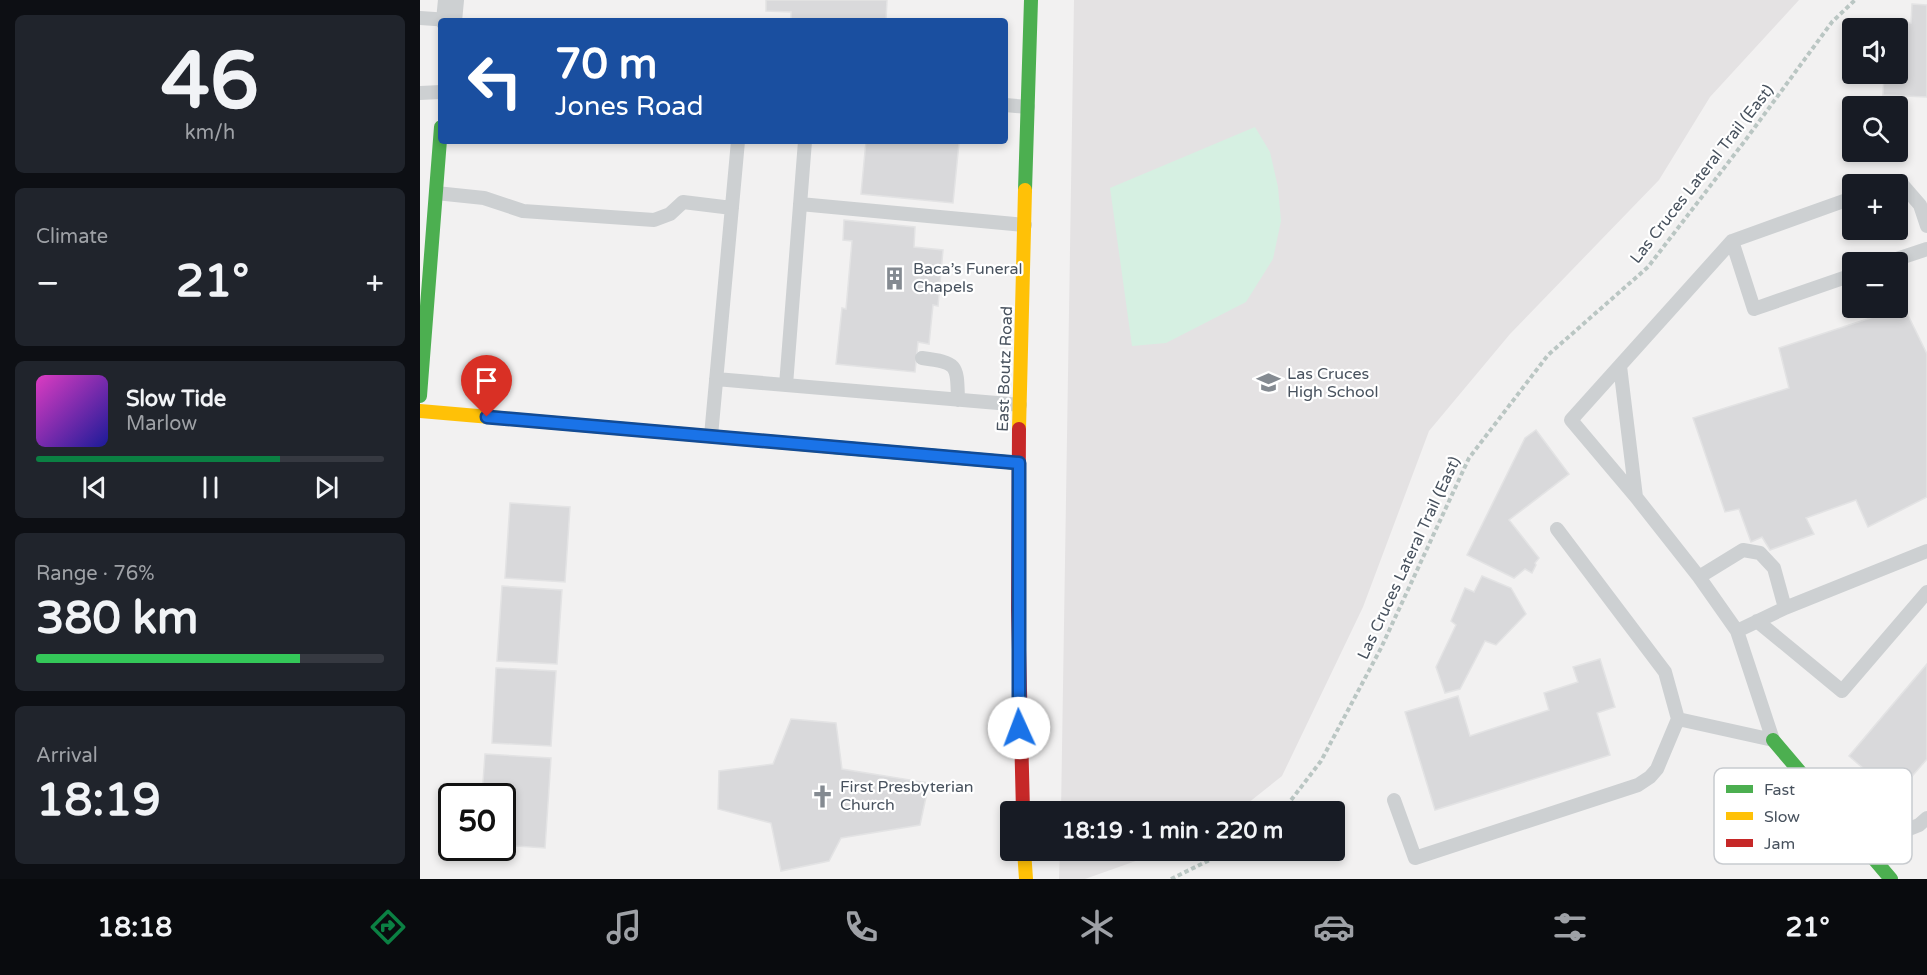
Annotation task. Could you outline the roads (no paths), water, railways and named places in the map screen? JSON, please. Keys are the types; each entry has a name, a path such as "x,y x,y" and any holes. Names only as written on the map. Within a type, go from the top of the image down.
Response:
{"street":[{"path":"449,18 451,0"},
{"name":"East Boutz Road","path":"1022,801 1018,707 1019,463 1031,0"},
{"path":"420,396 426,251 436,194 440,144"},
{"path":"420,411 1019,463"},
{"path":"1773,740 1797,768"},
{"path":"1025,861 1026,879"},
{"path":"1878,864 1891,879"}],"lane":[{"path":"420,18 438,20"},
{"path":"420,93 438,92"},
{"path":"1008,105 1028,107"},
{"path":"711,436 738,144"},
{"path":"786,385 805,144"},
{"path":"1908,190 1923,204 1927,226"},
{"path":"436,194 484,198 523,211 654,220 670,214 683,202 732,208"},
{"path":"1773,740 1737,631 1699,577 1571,420 1732,241 1842,202"},
{"path":"800,204 1025,225"},
{"path":"1732,241 1754,309 1842,278"},
{"path":"1908,255 1927,249"},
{"path":"922,357 946,361 955,368 958,379 958,400"},
{"path":"1620,366 1636,497"},
{"path":"716,379 1020,405"},
{"path":"1395,800 1415,858 1638,785 1657,769 1678,719 1665,672 1557,529"},
{"path":"1699,577 1743,550 1760,553 1774,568 1785,608"},
{"path":"1737,631 1785,608 1925,555"},
{"path":"1757,621 1842,691 1927,592"},
{"path":"1678,719 1773,740"},
{"path":"1912,828 1927,818"}],"place":[{"name":"Baca’s Funeral Chapels","path":"895,278"},
{"name":"Las Cruces High School","path":"1269,383"},
{"name":"First Presbyterian Church","path":"822,796"}]}
